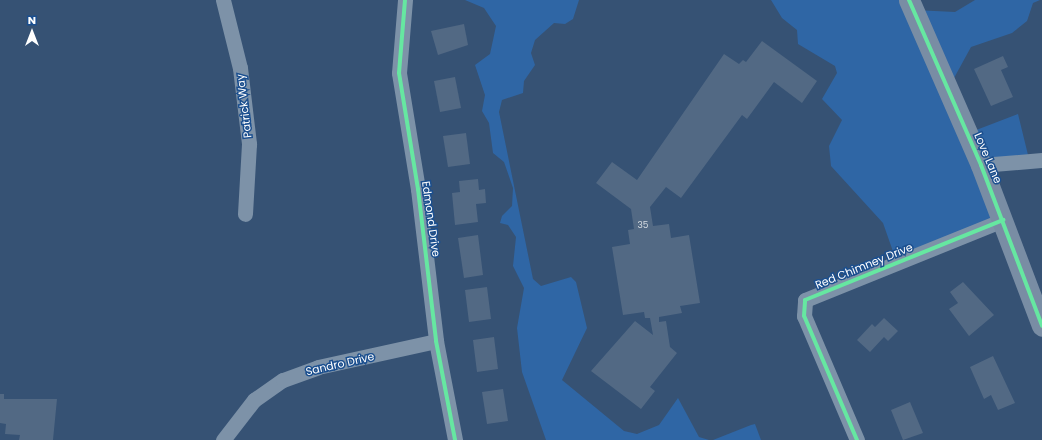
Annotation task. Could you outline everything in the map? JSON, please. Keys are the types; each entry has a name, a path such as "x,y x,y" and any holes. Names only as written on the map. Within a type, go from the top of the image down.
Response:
{"street":[{"name":"Patrick Way","path":"223,0 240,68 249,144 245,214"},
{"name":"Edmond Drive","path":"405,0 399,73 420,204 436,341 455,440"},
{"name":"Love Lane","path":"909,0 981,165 1042,326"},
{"path":"981,165 1042,160"},
{"name":"Red Chimney Drive","path":"857,440 804,316 805,300 1003,220"},
{"name":"Sandro Drive","path":"223,440 254,400 283,380 318,367 436,341"}],"shaded area":[{"path":"465,0 579,0 573,19 565,24 554,23 535,40 531,53 535,65 524,81 523,93 502,100 499,112 533,279 541,286 571,277 576,282 587,328 562,380 624,431 637,434 659,425 678,398 699,437 709,440 546,440 522,372 517,328 524,288 513,266 516,237 508,225 500,223 502,216 512,206 513,188 504,162 493,153 489,123 482,111 485,95 475,65 490,54 496,26 484,8"},
{"path":"771,0 909,0 914,10 955,12 975,0 1040,0 1033,3 1027,21 1012,33 971,47 948,89 971,132 1018,114 1029,159 984,162 1000,219 896,260 883,223 831,166 829,146 842,120 822,99 837,73 835,66 798,44 797,30 782,18"},
{"path":"755,424 761,440 713,440 751,425"}],"building":[{"path":"464,24 468,45 438,55 431,31"},
{"path":"762,41 817,81 802,103 774,82 747,119 742,115 681,198 666,187 650,207 653,226 669,224 671,238 689,235 700,303 680,306 682,313 659,317 659,322 666,321 670,347 677,353 650,387 655,391 641,409 591,371 635,321 653,335 650,318 645,318 644,312 623,315 612,247 630,244 628,230 634,229 631,209 596,183 612,162 637,180 724,54 739,64 743,60 746,62"},
{"path":"1003,56 1008,67 1001,70 1013,97 991,106 974,69"},
{"path":"455,77 461,108 440,112 434,81"},
{"path":"466,133 470,164 448,167 443,136"},
{"path":"478,179 479,190 485,189 486,203 476,204 478,222 455,225 452,193 460,192 459,181"},
{"path":"478,235 483,275 464,278 458,238"},
{"path":"963,282 994,315 969,336 949,309 958,303 950,292"},
{"path":"487,287 491,319 469,322 465,290"},
{"path":"884,318 898,331 888,341 884,337 870,352 857,340 872,324 875,327"},
{"path":"494,337 498,369 477,372 473,340"},
{"path":"993,356 1015,403 998,410 991,395 984,399 970,367"},
{"path":"503,389 508,421 487,424 482,392"},
{"path":"0,394 4,394 4,399 57,399 53,440 19,440 20,435 5,434 6,424 0,423"},
{"path":"910,402 923,433 903,440 891,410"}],"cycle path":[{"path":"405,0 399,73 418,189 436,341 455,440"},
{"path":"909,0 981,165 1042,326"},
{"path":"857,440 804,316 805,300 1003,220"}]}
